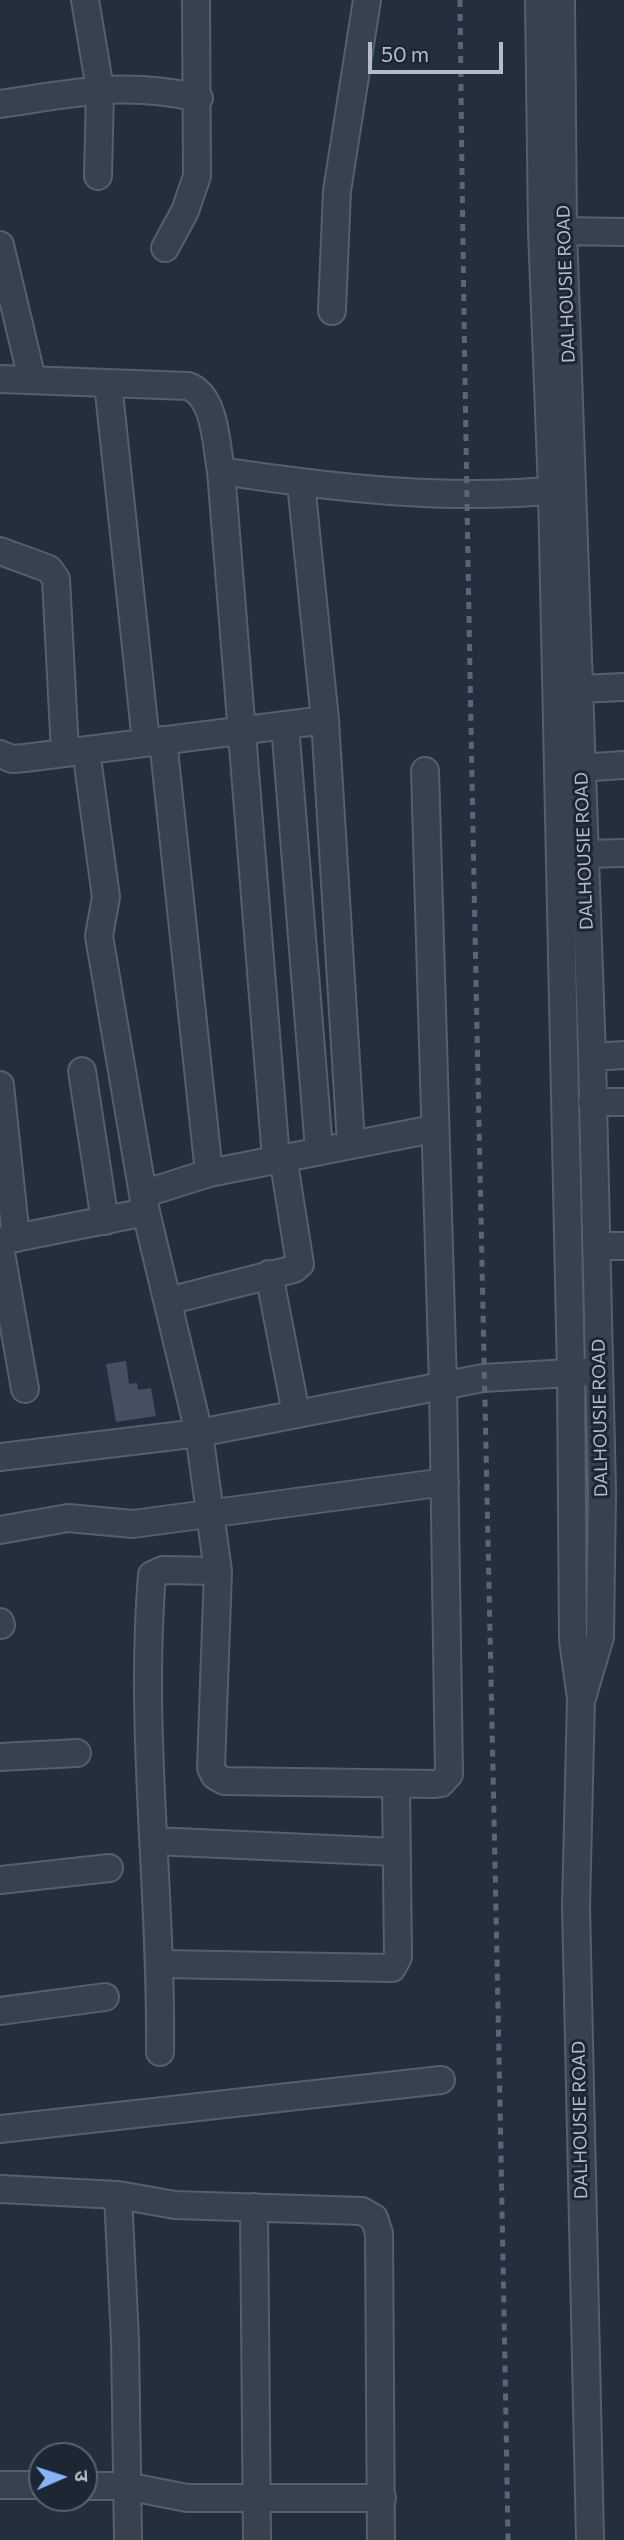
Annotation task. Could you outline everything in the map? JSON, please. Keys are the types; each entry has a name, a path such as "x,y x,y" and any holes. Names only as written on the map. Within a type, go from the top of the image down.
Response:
{"street":[{"path":"85,0 100,89 97,176"},
{"path":"165,248 188,204 197,176 197,0"},
{"path":"332,310 337,191 367,0"},
{"name":"DALHOUSIE ROAD","path":"539,0 542,230 579,690 569,768 584,854 592,1057 602,1491 600,1637 581,1699"},
{"name":"DALHOUSIE ROAD","path":"561,0 562,489 569,768 573,1640 581,1699 576,1906 590,2540"},
{"path":"0,104 100,89 143,88 199,98"},
{"path":"563,231 624,232"},
{"path":"0,245 32,379"},
{"path":"0,379 188,386 199,390 208,405 221,471 280,1158 301,1260 294,1269 168,1301"},
{"path":"108,383 209,1173"},
{"path":"221,471 301,483 465,495 562,489"},
{"path":"301,483 324,720 351,1143"},
{"path":"0,551 49,569 56,579 76,751 106,897 99,936 145,1203 199,1433 208,1515 218,1571 211,1768 215,1776 225,1780 441,1783 449,1774 443,1385 433,1129 425,771"},
{"path":"579,690 624,687"},
{"path":"0,754 12,759 324,720"},
{"path":"285,725 319,1149"},
{"path":"569,768 624,765"},
{"path":"584,854 624,853"},
{"path":"592,1057 624,1055"},
{"path":"82,1072 105,1220"},
{"path":"0,1085 5,1242 25,1389"},
{"path":"592,1102 624,1102"},
{"path":"5,1242 105,1220 209,1173 319,1149 433,1129"},
{"path":"596,1246 624,1247"},
{"path":"269,1274 296,1413"},
{"path":"0,1457 199,1433 483,1378 598,1372"},
{"path":"0,1530 68,1518 133,1524 445,1482"},
{"path":"160,2052 161,1964 149,1705 152,1575 163,1570 218,1571"},
{"path":"0,1757 77,1753"},
{"path":"161,1964 392,1968 398,1957 396,1784"},
{"path":"154,1841 396,1852"},
{"path":"0,1880 109,1868"},
{"path":"0,2011 105,1997"},
{"path":"0,2129 441,2080"},
{"path":"0,2189 118,2196 174,2205 362,2211 378,2225 381,2540"},
{"path":"118,2196 125,2340 128,2540"},
{"path":"254,2207 257,2540"},
{"path":"0,2485 28,2485"},
{"path":"98,2486 126,2486 187,2498 382,2498"}],"building":[{"path":"126,1361 129,1384 137,1383 138,1390 151,1388 156,1416 116,1422 106,1364"}],"railway":[{"path":"460,0 469,635 508,2540"}]}
